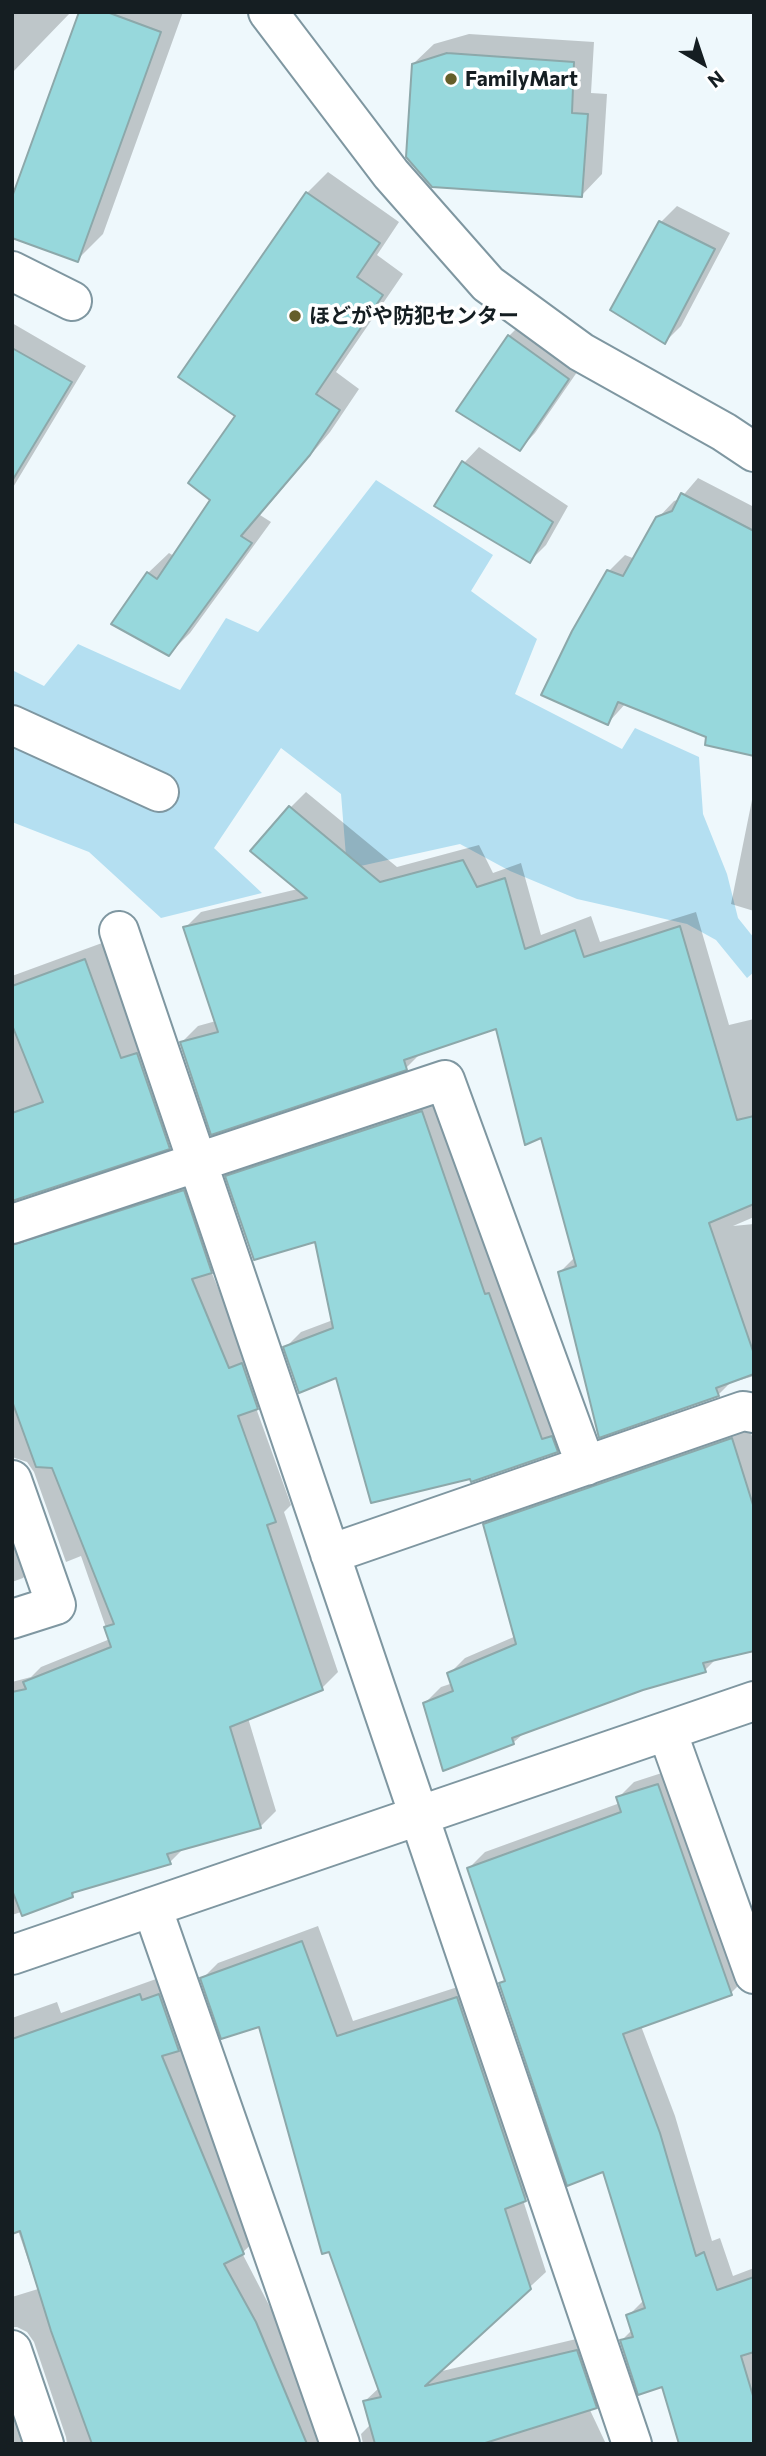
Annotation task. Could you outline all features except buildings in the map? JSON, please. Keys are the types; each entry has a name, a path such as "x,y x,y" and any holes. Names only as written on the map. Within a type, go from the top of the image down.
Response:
{"street":[{"path":"268,12 391,174 488,284 582,352 724,432 754,452"},
{"path":"12,271 72,301"},
{"path":"12,725 159,792"},
{"path":"119,931 632,2444"},
{"path":"12,1224 445,1080 586,1466"},
{"path":"330,1554 743,1411 754,1413"},
{"path":"12,1480 56,1605 12,1619"},
{"path":"12,1955 754,1701"},
{"path":"667,1731 754,1974"},
{"path":"152,1908 340,2444"},
{"path":"12,2350 44,2444"}],"shaded area":[{"path":"376,480 493,555 471,591 537,639 515,694 622,749 635,728 699,757 703,814 727,874 738,918 754,938 754,972 747,978 716,940 687,924 577,899 510,871 460,844 347,869 341,794 281,748 214,848 262,893 161,918 89,852 12,822 12,670 44,686 78,644 180,690 226,618 258,632"}],"place":[{"name":"FamilyMart","path":"451,79"},
{"name":"ほどがや防犯センター","path":"295,316"}]}
